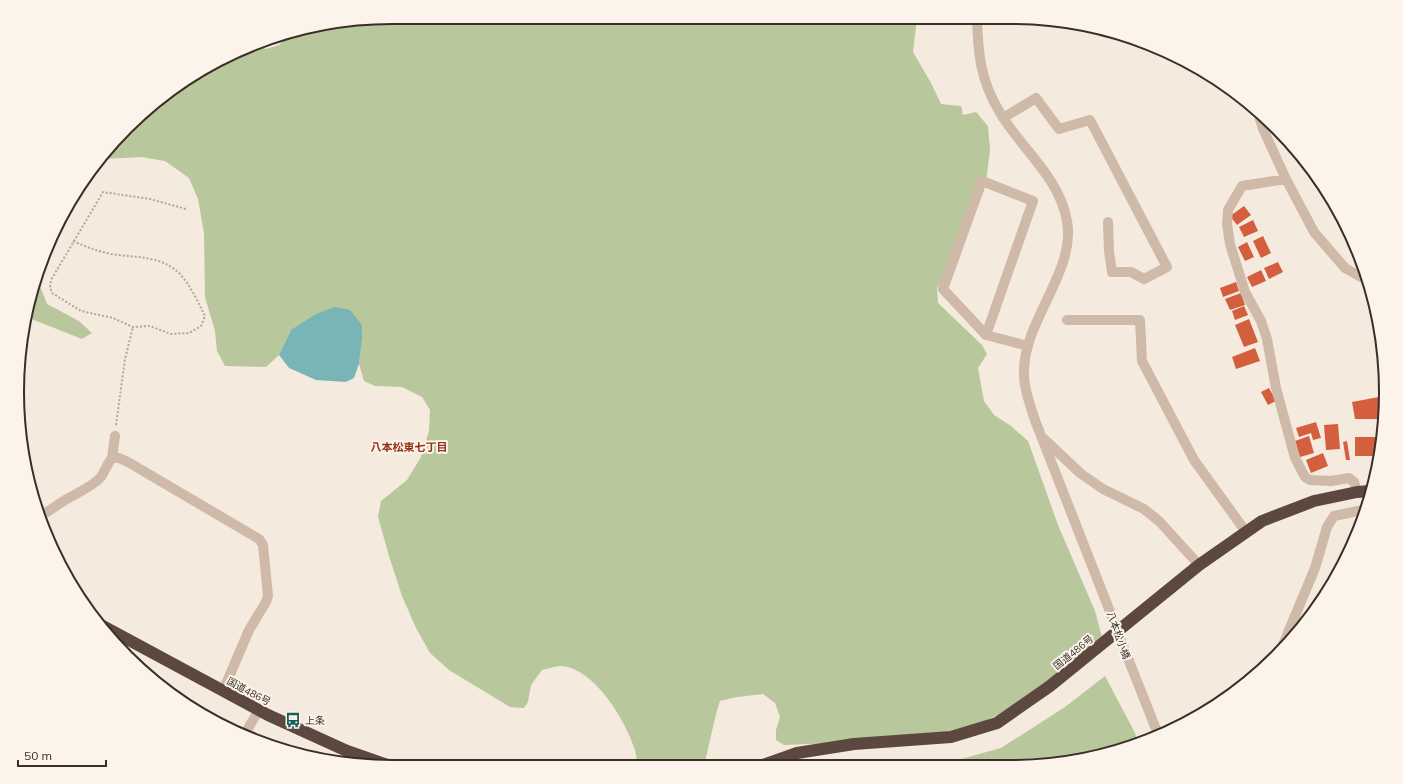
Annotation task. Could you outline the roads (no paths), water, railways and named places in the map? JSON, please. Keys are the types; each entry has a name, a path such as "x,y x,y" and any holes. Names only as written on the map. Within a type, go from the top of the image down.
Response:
{"highway":[{"name":"国道486号","path":"777,760 797,753 854,744 951,737 997,723 1050,686 1199,565 1262,521 1314,501 1365,491"},
{"name":"国道486号","path":"112,631 305,733 370,759"}],"street":[{"name":"八本松小橋","path":"978,24 980,63 987,88 1003,118 1056,188 1067,221 1068,244 1062,265 1036,323 1028,346 1024,371 1028,398 1156,730"},
{"path":"1003,118 1036,98 1059,129 1090,120 1167,267 1144,279 1131,272 1112,272 1109,251 1108,222"},
{"path":"1261,122 1286,179 1314,232 1345,268 1360,277"},
{"path":"1286,179 1242,186 1228,210 1227,224 1230,244 1245,292 1261,321 1265,333 1276,388 1295,458 1305,477 1310,480 1331,481 1349,478 1354,482 1358,492"},
{"path":"986,335 1033,201 982,181 943,289 986,335 1028,346"},
{"path":"1067,320 1140,320 1142,361 1194,460 1246,532"},
{"path":"45,514 99,478 105,471 112,458 115,436"},
{"path":"1042,436 1080,473 1103,489 1144,509 1159,521 1199,565"},
{"path":"112,458 120,458 128,462 259,539 263,545 268,596 249,630 223,690"},
{"path":"1286,637 1315,568 1327,528 1334,516 1359,511"},
{"path":"247,730 259,710"},
{"path":"347,751 352,758"}],"water":[{"path":"334,307 350,310 362,325 359,364 354,378 346,382 316,380 289,368 279,355 291,330 316,314"}],"place":[{"name":"上条","path":"293,720"}],"district":[{"name":"八本松東七丁目","path":"409,447"}]}
